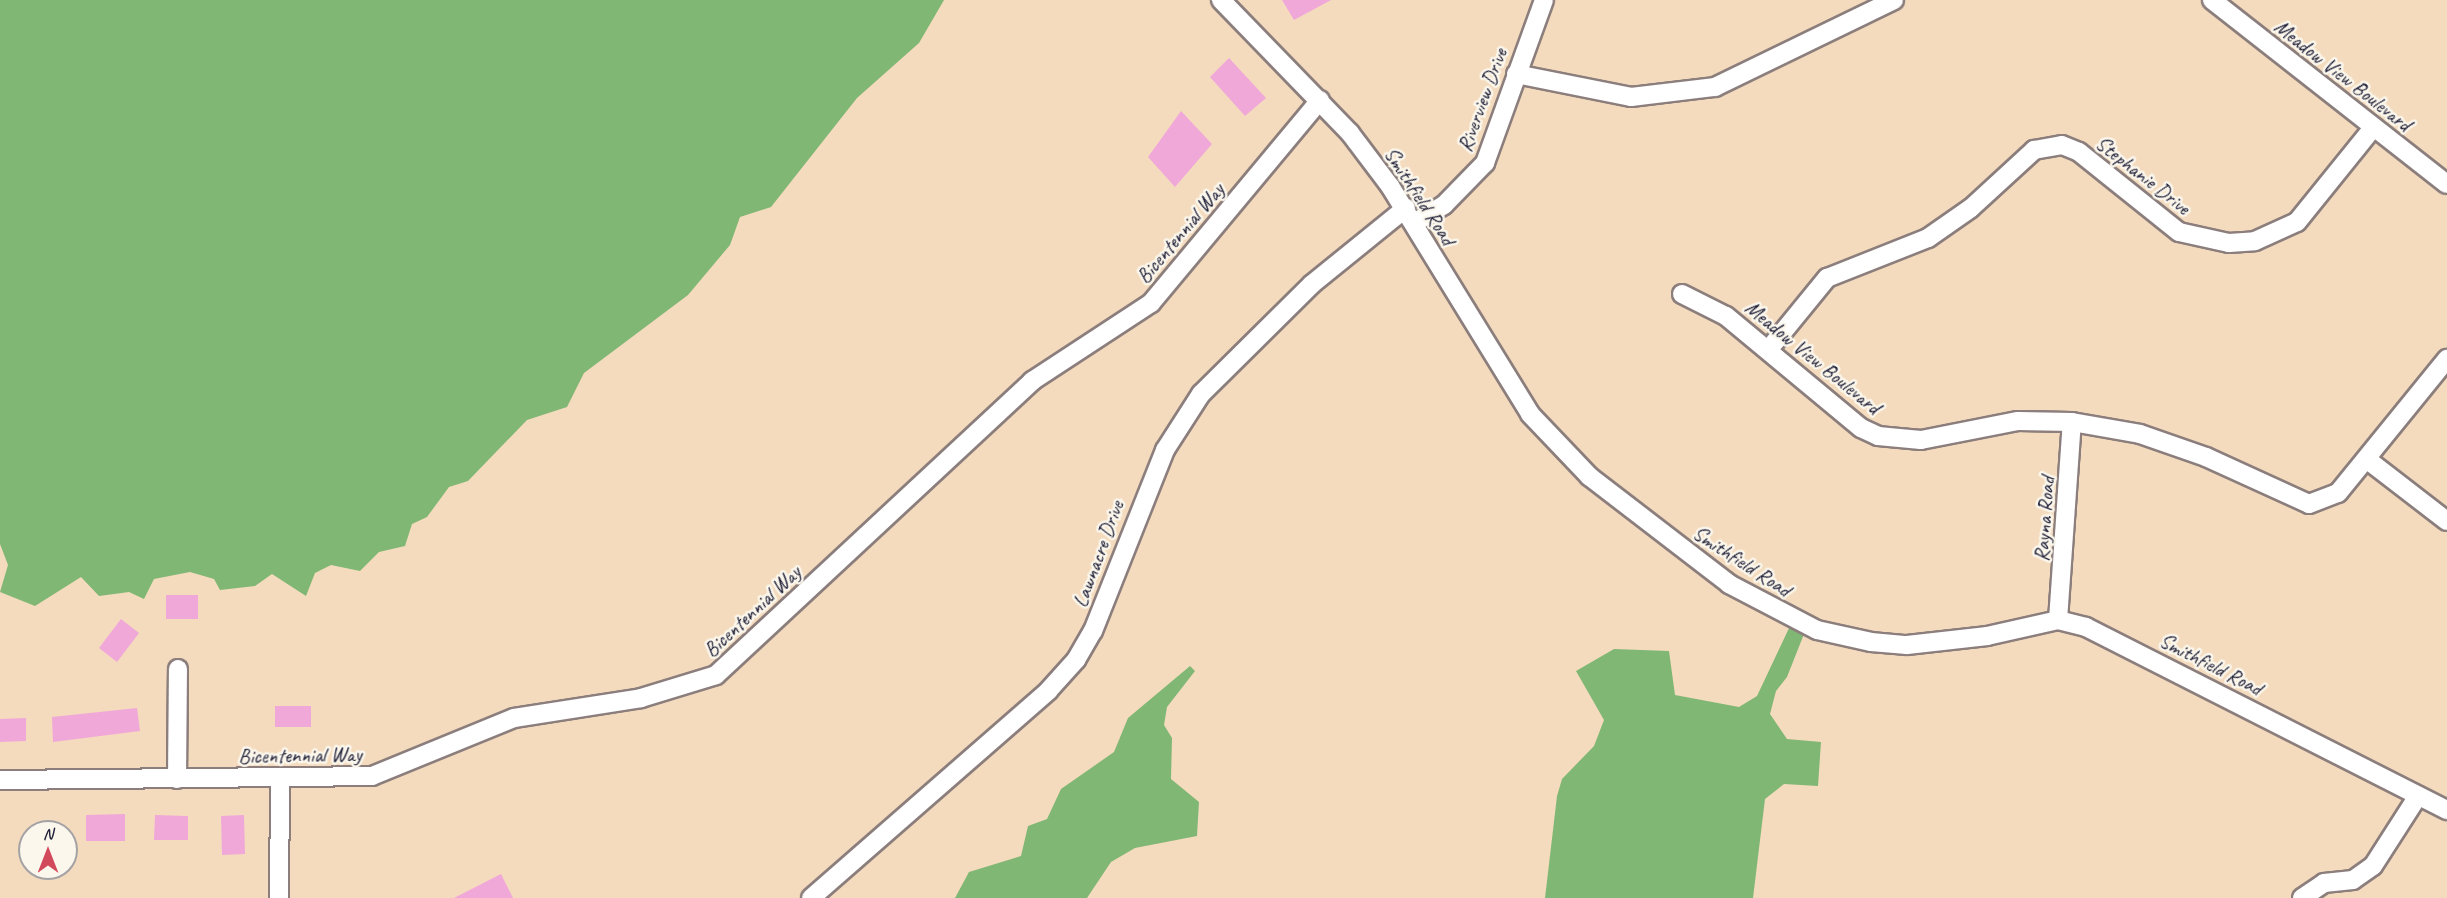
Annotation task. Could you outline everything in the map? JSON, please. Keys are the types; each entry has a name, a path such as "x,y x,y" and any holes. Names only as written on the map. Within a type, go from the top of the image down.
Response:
{"street":[{"name":"Smithfield Road","path":"1221,0 1320,100 1410,216 1530,414 1589,476 1760,603 1817,630 1907,645 1987,636 2058,620 2132,649 2447,810"},
{"name":"Riverview Drive","path":"1410,216 1453,198 1485,163 1544,0"},
{"path":"1516,75 1631,97 1715,87 1894,0"},
{"name":"Meadow View Boulevard","path":"2212,0 2372,129 2446,182"},
{"name":"Bicentennial Way","path":"0,780 372,776 514,718 641,698 716,675 1032,381 1151,303 1320,100"},
{"name":"Stephanie Drive","path":"1769,349 1827,278 1928,238 1971,208 2034,150 2062,145 2079,153 2179,232 2229,243 2263,238 2297,222 2372,129"},
{"name":"Lawnacre Drive","path":"811,898 1065,673 1093,631 1165,450 1201,394 1312,284 1410,216"},
{"name":"Meadow View Boulevard","path":"1682,294 1726,316 1769,349 1861,428 1878,436 1921,440 2018,421 2072,422 2140,434 2206,457 2309,504 2338,493 2369,461 2447,359"},
{"name":"Rayna Road","path":"2058,620 2072,422"},
{"path":"2369,461 2447,521"},
{"path":"177,779 178,669"},
{"path":"279,898 280,777"},
{"path":"2302,898 2324,883 2353,880 2373,866 2418,796"}],"green space":[{"path":"0,0 944,0 919,43 857,98 771,207 740,217 730,245 688,295 584,373 567,407 527,420 468,481 449,487 427,517 412,524 405,546 379,552 360,571 331,565 315,573 306,596 272,574 255,586 220,590 214,579 190,572 154,579 144,599 129,592 99,596 81,577 35,606 0,592 8,565 0,544"},
{"path":"1790,626 1804,634 1787,677 1776,691 1770,714 1787,739 1821,742 1818,786 1784,784 1765,799 1753,898 1545,898 1557,796 1562,779 1594,746 1604,720 1576,671 1614,649 1669,651 1675,695 1739,707 1757,696"},
{"path":"1190,666 1195,671 1167,707 1164,725 1172,738 1171,779 1199,802 1197,836 1135,848 1111,862 1087,898 955,898 969,872 1021,856 1028,826 1047,819 1061,789 1114,752 1128,718"}],"building":[{"path":"1282,0 1331,0 1294,20"},
{"path":"1229,58 1266,98 1245,116 1210,77"},
{"path":"1181,111 1212,144 1175,187 1148,157"},
{"path":"166,595 198,595 198,619 166,619"},
{"path":"121,619 139,633 117,662 99,648"},
{"path":"275,706 311,706 311,727 275,727"},
{"path":"137,708 140,731 53,742 52,717"},
{"path":"26,718 26,741 0,742 0,719"},
{"path":"125,814 125,841 86,841 86,815"},
{"path":"155,815 188,816 188,840 154,840"},
{"path":"244,815 245,854 222,855 221,816"},
{"path":"501,874 513,898 454,898"}]}
